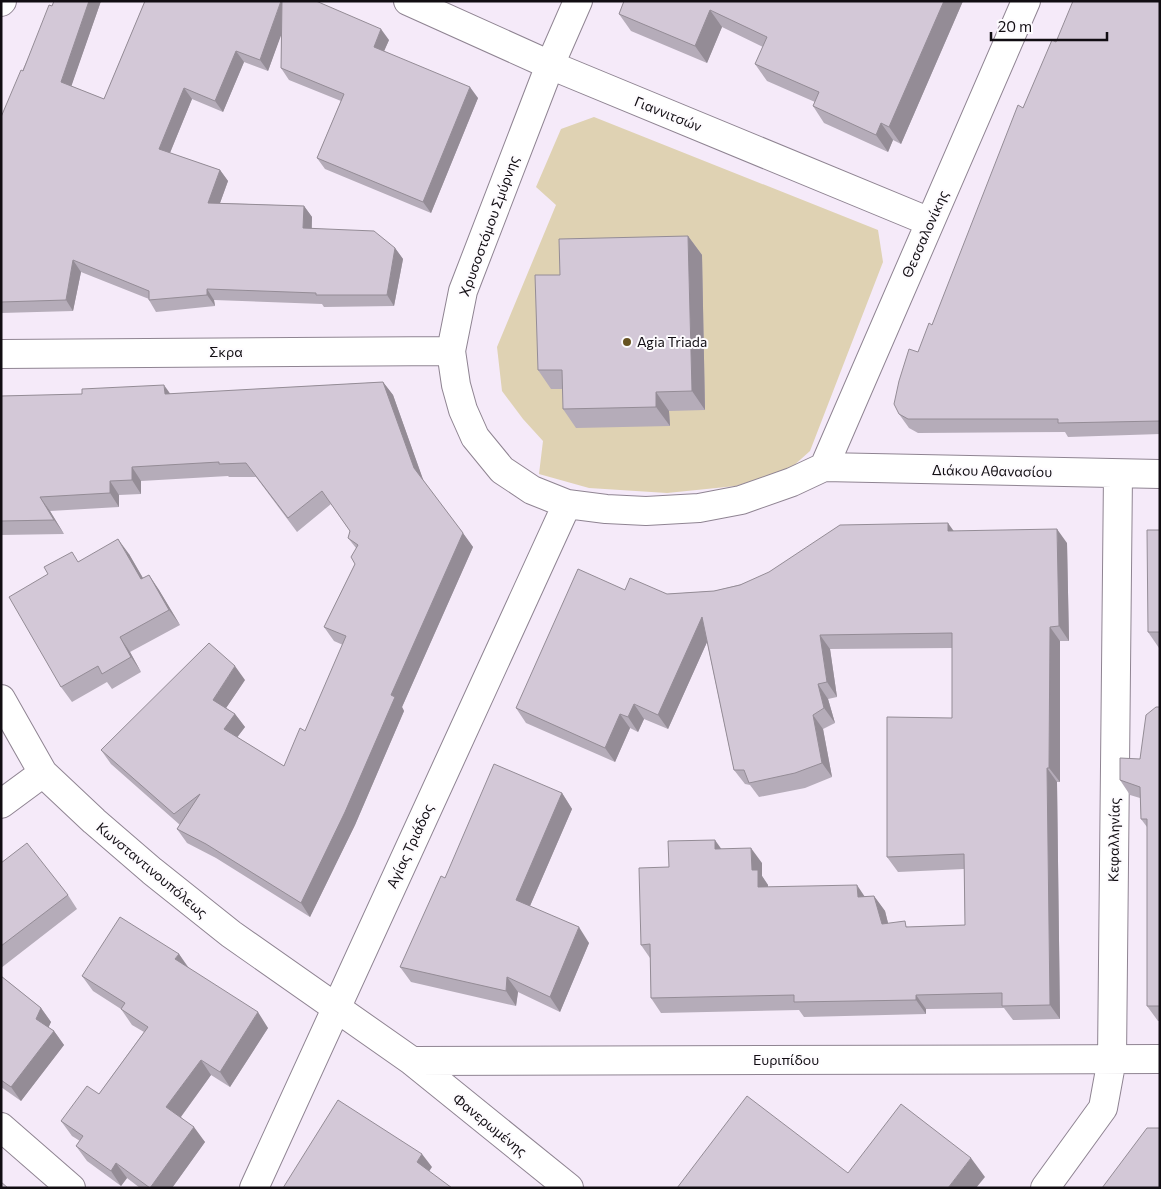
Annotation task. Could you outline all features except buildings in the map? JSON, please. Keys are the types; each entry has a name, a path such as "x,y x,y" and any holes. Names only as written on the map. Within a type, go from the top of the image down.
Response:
{"street":[{"name":"Γιαννιτσών","path":"408,1 550,65 930,222"},
{"name":"Χρυσοστόμου Σμύρνης","path":"578,1 550,65 463,291 451,351 458,393 463,410 475,436 502,470 532,490 567,504 606,509 646,511 699,508 741,500 792,482 824,467"},
{"name":"Θεσσαλονίκης","path":"824,467 1026,1"},
{"name":"Σκρα","path":"1,354 451,351"},
{"name":"Διάκου Αθανασίου","path":"824,467 1160,474"},
{"name":"Κεφαλληνίας","path":"1045,1188 1103,1108 1112,1059 1118,474"},
{"name":"Αγίας Τριάδος","path":"254,1188 567,504"},
{"name":"Κωνσταντινουπόλεως","path":"1,700 44,773 94,821 152,871 231,934 412,1061"},
{"path":"1,804 44,773"},
{"name":"Ευριπίδου","path":"412,1061 1160,1059"},
{"name":"Φανερωμένης","path":"412,1061 569,1188"},
{"path":"1,1127 71,1188"}],"shaded area":[{"path":"594,117 878,230 883,262 810,451 791,468 736,486 667,493 589,488 539,474 543,441 523,419 502,391 497,347 556,205 536,187 561,129"}],"place":[{"name":"Agia Triada","path":"627,342"}]}
